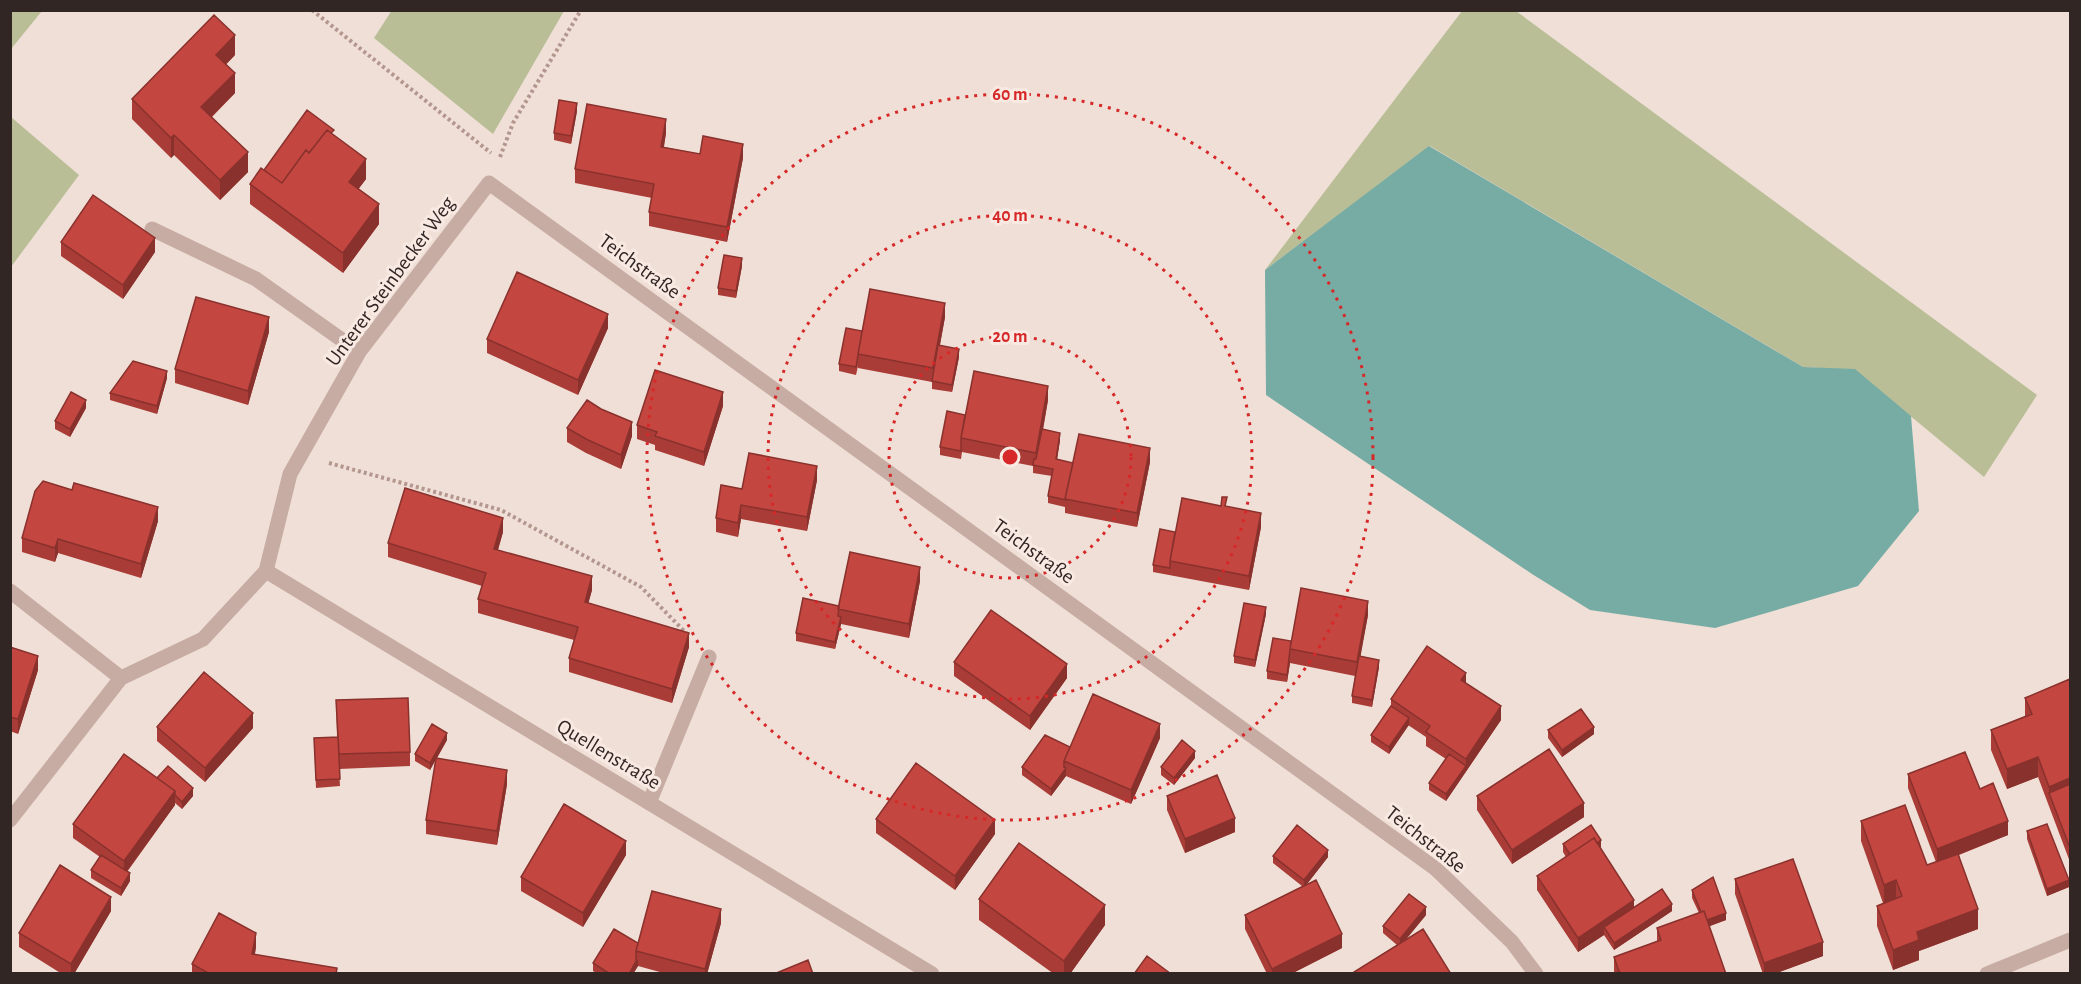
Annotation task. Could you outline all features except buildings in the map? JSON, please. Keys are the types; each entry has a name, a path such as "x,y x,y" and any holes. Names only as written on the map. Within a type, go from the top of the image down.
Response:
{"street":[{"name":"Unterer Steinbecker Weg","path":"10,820 121,678 203,639 266,571 290,474 299,455 359,352 489,183"},
{"name":"Teichstraße","path":"489,183 1436,869 1512,942 1536,974"},
{"path":"152,229 256,279 359,352"},
{"name":"Quellenstraße","path":"266,571 932,974"},
{"path":"10,591 121,678"},
{"path":"649,803 709,657"},
{"path":"1987,974 2070,940"}],"path":[{"path":"312,10 499,159 513,123 581,10"},
{"path":"299,455 501,510 641,587 709,657"}],"green space":[{"path":"392,10 564,11 493,134 374,38"},
{"path":"10,11 42,11 11,49"},
{"path":"1462,11 1516,11 2037,395 1984,477 1855,370 1803,367 1430,146 1265,270"},
{"path":"11,117 79,175 11,267"}],"water":[{"path":"1429,146 1803,367 1855,369 1911,416 1919,511 1858,586 1715,628 1590,610 1532,574 1266,395 1265,270"}]}
